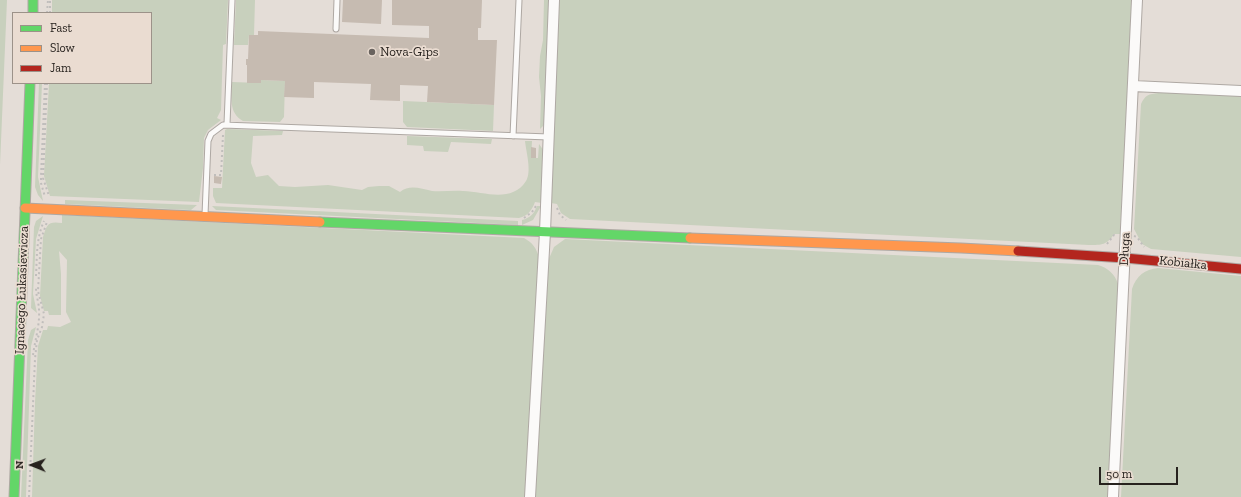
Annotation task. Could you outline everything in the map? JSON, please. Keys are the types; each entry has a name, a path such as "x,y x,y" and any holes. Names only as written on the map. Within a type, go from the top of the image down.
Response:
{"street":[{"path":"33,0 33,12"},
{"path":"530,497 545,232 554,0"},
{"name":"Długa","path":"1113,497 1137,0"},
{"name":"Ignacego Łukasiewicza","path":"14,497 30,84"},
{"path":"1133,86 1241,91"},
{"name":"Kobiałka","path":"25,208 545,232 961,248 1125,258 1241,269"}],"lane":[{"path":"225,125 232,0"},
{"path":"336,29 337,0"},
{"path":"513,136 519,0"},
{"path":"204,216 208,141 211,134 225,125 549,138"}],"path":[{"path":"48,12 49,0"},
{"path":"28,497 37,340 42,327 44,314 38,291 41,239 44,226 52,215 41,183 45,84"},
{"path":"212,175 221,175 225,125"},
{"path":"28,497 33,356 35,340 39,328 40,309 36,296 38,240 40,229 49,209"},
{"path":"1134,236 1137,237 1141,244 1148,249"}],"green space":[{"path":"0,0 7,0 0,165"},
{"path":"52,0 228,0 226,44 223,45 221,110 217,118 221,120 208,130 204,138 203,168 199,202 50,196 44,176 49,84 152,84 152,12 52,12"},
{"path":"236,0 255,0 254,35 249,35 248,45 234,45"},
{"path":"544,0 550,0 545,120 544,125 540,129 541,96 539,77 540,56 543,40"},
{"path":"559,0 1132,0 1120,234 1114,234 1104,244 1089,245 570,219 561,213 557,204 551,203"},
{"path":"261,80 285,81 284,117 280,122 243,121 238,117 233,109 232,82 261,83"},
{"path":"39,84 42,84 38,177 43,201 38,195 35,187"},
{"path":"1159,90 1241,94 1241,257 1151,249 1142,244 1134,229 1141,104 1146,97 1158,93"},
{"path":"403,101 494,105 493,131 407,127 403,122"},
{"path":"225,130 283,131 282,135 253,136 251,163 256,177 268,175 279,186 295,187 328,185 362,190 368,187 389,186 400,192 408,188 420,188 432,191 459,191 498,195 513,192 520,188 528,177 529,167 525,141 532,141 531,158 538,158 539,144 544,151 542,203 535,202 525,216 519,218 216,203 213,196 213,188 222,188"},
{"path":"407,136 492,139 491,144 451,142 448,152 424,151 423,146 407,145"},
{"path":"65,200 197,205 191,210 65,204"},
{"path":"212,206 518,221 518,225 216,210"},
{"path":"537,206 541,206 533,220 522,225 522,220 531,215"},
{"path":"62,215 524,238 534,246 539,257 526,497 32,497 38,346 43,330 47,330 48,326 60,327 71,322 66,312 67,260 59,251 61,274 61,315 49,315 48,311 44,311 40,296 43,237 49,224 62,223"},
{"path":"43,216 36,239 33,294 37,313 31,308 34,227 36,221"},
{"path":"565,239 1098,265 1105,268 1113,274 1118,284 1108,497 535,497 548,261 554,247"},
{"path":"1158,268 1241,276 1241,497 1121,497 1132,289 1136,280 1142,274 1149,270"},
{"path":"36,327 31,346 26,497 21,497 28,340 31,330"}],"building":[{"path":"343,0 382,0 381,24 342,22"},
{"name":"Nova-Gips","path":"392,0 482,0 481,28 478,28 478,40 497,40 494,105 427,102 428,86 400,85 400,101 370,100 371,84 314,82 314,98 284,97 285,81 261,80 261,83 247,83 246,59 248,59 249,35 258,35 258,31 429,38 429,26 392,25"},
{"path":"531,147 536,148 536,158 531,158"},
{"path":"214,176 222,177 221,184 214,183"}],"traffic: fast":[{"path":"33,0 33,12"},
{"path":"14,497 30,84"},
{"path":"320,222 690,238"}],"traffic: slow":[{"path":"25,208 320,222"},
{"path":"690,238 1018,251"}],"traffic: jam":[{"path":"1018,251 1125,258 1241,269"}],"place":[{"name":"Nova-Gips","path":"372,52"}]}
